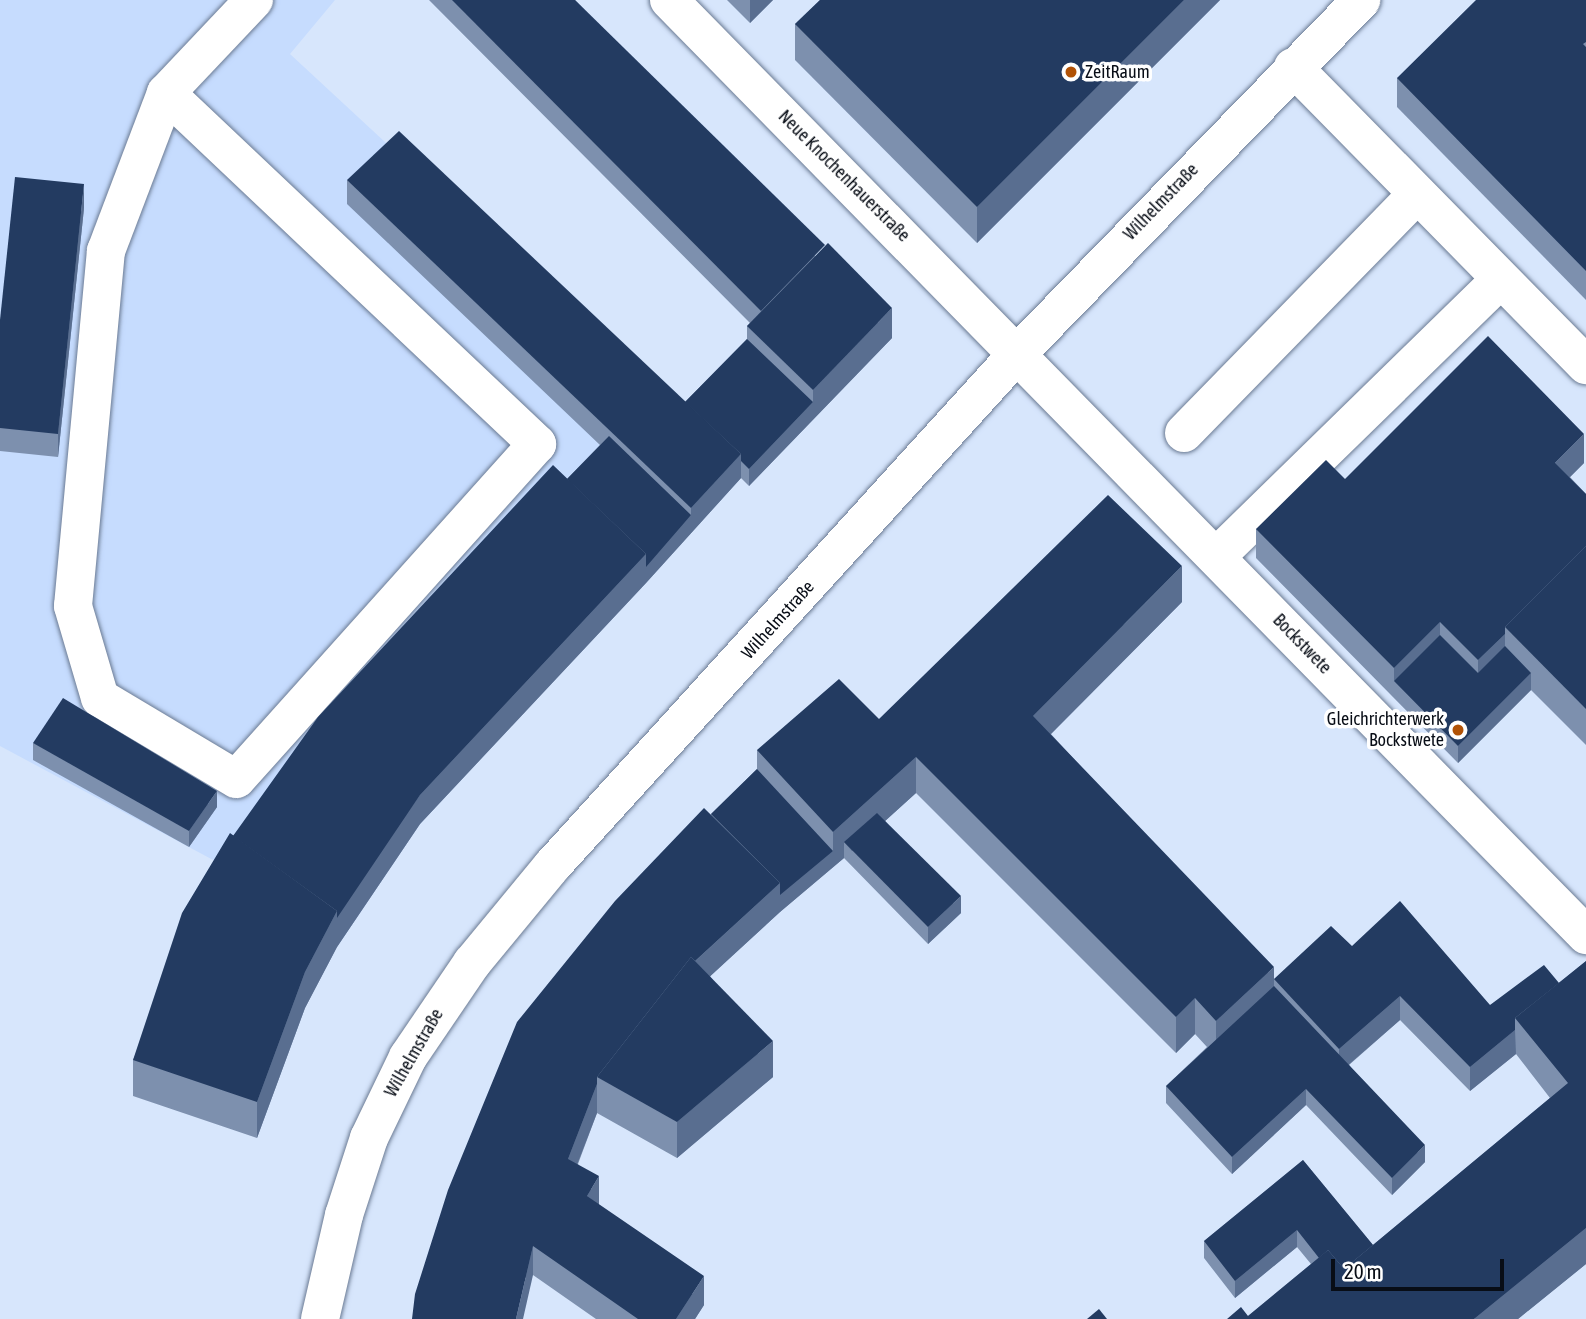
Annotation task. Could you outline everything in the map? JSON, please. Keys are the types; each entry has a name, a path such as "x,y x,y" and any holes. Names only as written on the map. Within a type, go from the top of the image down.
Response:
{"main road":[{"path":"166,93 537,444 236,779 100,698 73,606 106,251 166,93 254,0"},
{"name":"Neue Knochenhauerstraße","path":"669,0 1019,352"},
{"name":"Wilhelmstraße","path":"320,1319 344,1215 369,1138 408,1057 451,993 552,866 1019,352 1361,0"},
{"path":"1293,67 1499,281 1586,365"},
{"path":"1184,433 1416,195"},
{"path":"1216,557 1499,281"},
{"name":"Bockstwete","path":"1019,352 1586,935"}],"shaded area":[{"path":"0,0 335,0 290,54 399,155 730,490 420,824 337,947 230,869 0,746"}],"building":[{"path":"452,0 575,0 825,245 761,311"},
{"path":"820,0 1184,0 977,207 795,24"},
{"path":"1476,0 1586,0 1586,42 1583,44 1586,47 1586,271 1397,78"},
{"path":"399,131 741,454 691,508 347,180"},
{"path":"15,177 84,184 58,434 0,428 0,320"},
{"path":"828,243 892,308 813,390 747,326"},
{"path":"1488,336 1584,434 1555,463 1586,494 1586,546 1505,627 1505,634 1478,660 1440,622 1394,668 1256,529 1326,460 1345,479"},
{"path":"747,339 813,402 749,469 741,461 741,454 685,402"},
{"path":"609,436 691,515 646,567 646,554 567,479"},
{"path":"553,465 646,554 420,795 337,918 337,911 233,836 318,717"},
{"path":"1108,495 1182,566 1033,716 1274,967 1216,1021 1195,998 1176,1017 916,757 833,832 757,750 839,679 879,719"},
{"path":"1586,546 1586,709 1505,627"},
{"name":"Gleichrichterwerk Bockstwete","path":"1440,635 1478,673 1505,646 1531,673 1458,746 1394,681"},
{"path":"63,698 217,791 189,831 33,743"},
{"path":"757,769 833,851 780,895 780,883 711,814"},
{"path":"704,808 780,883 695,961 691,957 597,1077 597,1084 568,1159 599,1176 587,1196 704,1276 676,1319 638,1319 533,1246 516,1319 412,1319 415,1294 448,1190 517,1022 615,901"},
{"path":"877,813 961,896 928,927 844,842"},
{"path":"230,833 337,911 305,972 257,1102 133,1060 182,913"},
{"path":"1400,901 1490,1005 1544,965 1559,983 1515,1018 1515,1030 1470,1067 1400,996 1339,1049 1274,979 1331,926 1352,946"},
{"path":"691,957 773,1041 677,1122 597,1077"},
{"path":"1586,961 1586,1228 1474,1319 1227,1319 1241,1307 1248,1316 1328,1250 1344,1269 1568,1083 1515,1018"},
{"path":"1274,986 1425,1145 1392,1178 1306,1089 1232,1157 1166,1086"},
{"path":"1303,1160 1373,1245 1344,1269 1328,1250 1319,1258 1297,1230 1235,1281 1204,1241"},
{"path":"1099,1309 1107,1319 1087,1319"}],"place":[{"name":"ZeitRaum","path":"1071,72"},
{"name":"Gleichrichterwerk Bockstwete","path":"1458,730"}]}
